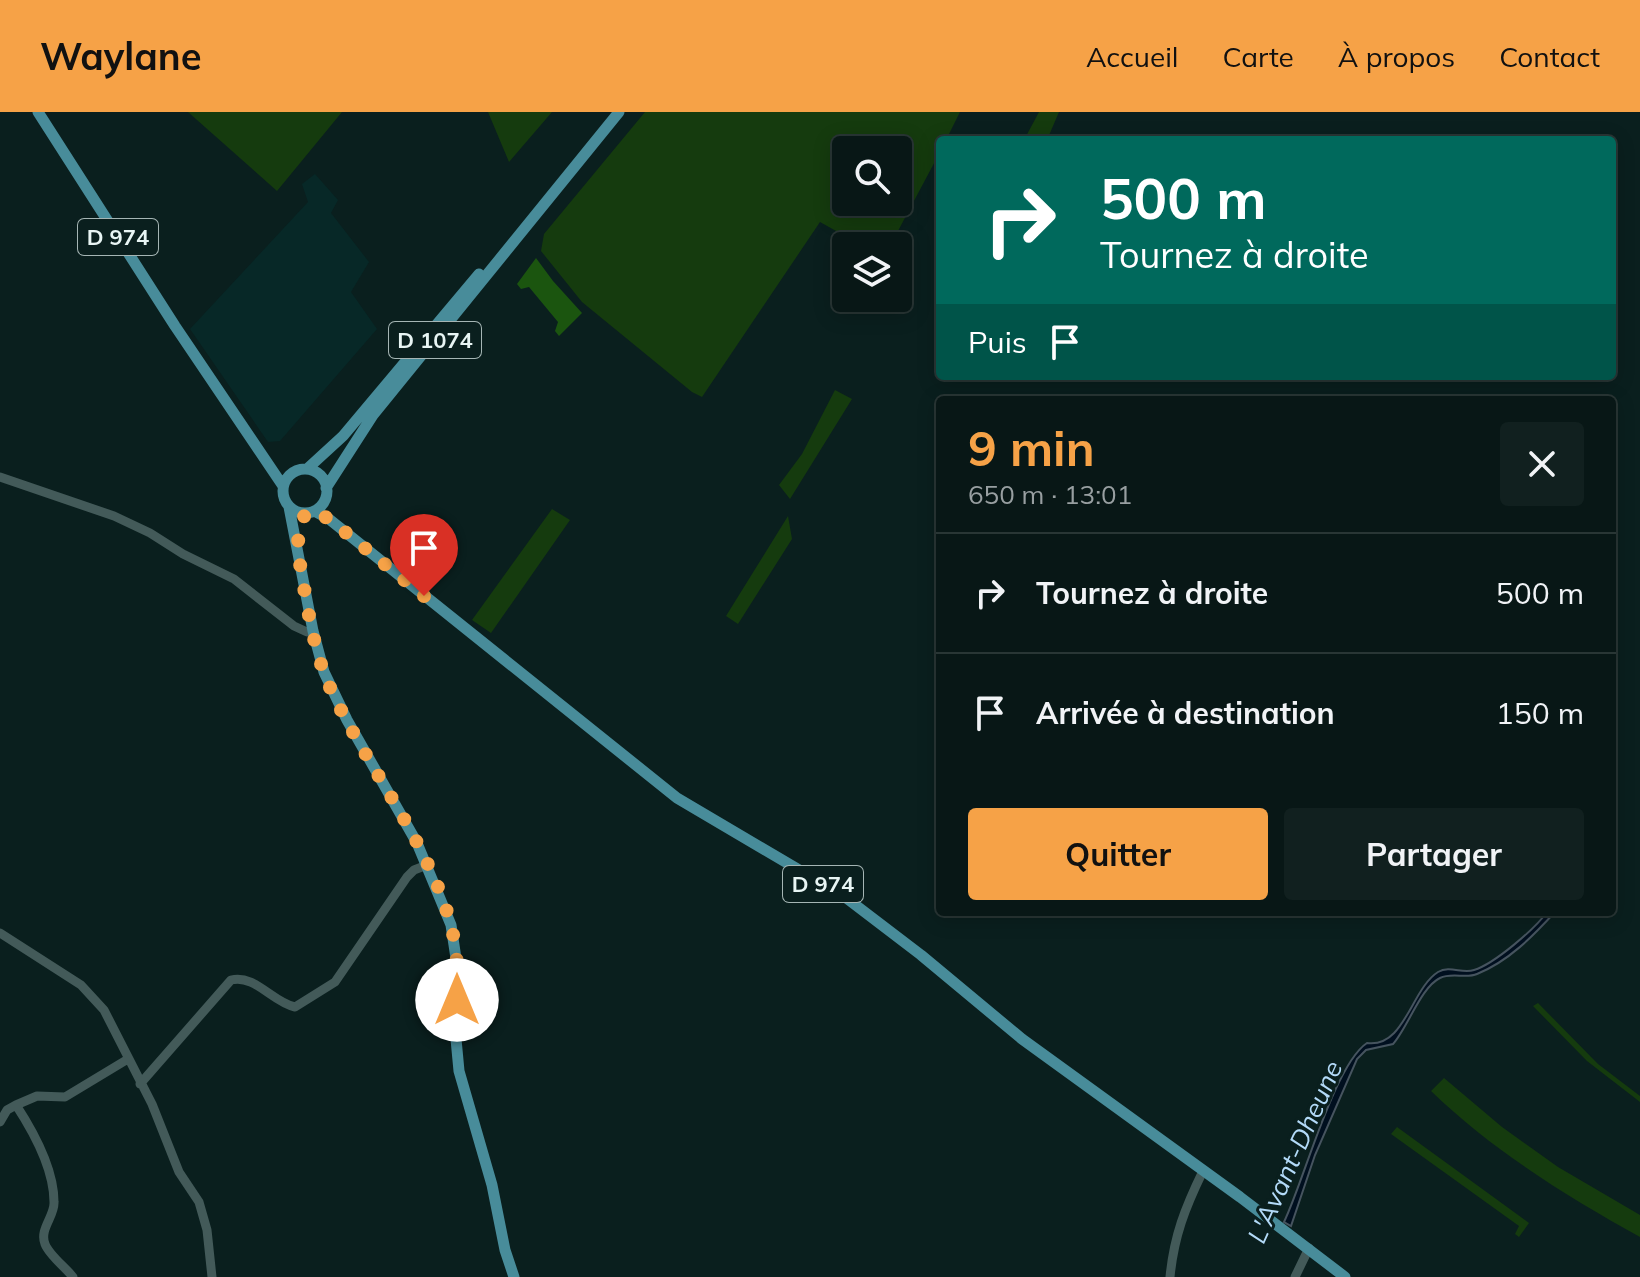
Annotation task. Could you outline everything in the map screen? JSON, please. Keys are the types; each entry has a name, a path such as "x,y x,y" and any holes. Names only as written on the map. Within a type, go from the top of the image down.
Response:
{"main road":[{"name":"D 974","path":"38,112 255,448 283,486"},
{"name":"D 1074","path":"326,492 373,415 619,112"},
{"name":"D 1074","path":"302,470 343,436 529,215 549,196"},
{"name":"D 974","path":"248,435 280,465 302,470"},
{"path":"289,507 297,512 310,512 322,505 326,492 320,476 302,470 288,477 283,486 320,663 427,865 454,936 459,1071 492,1185 505,1250 514,1277"},
{"name":"D 974","path":"326,492 336,515 367,549"},
{"name":"D 974","path":"310,512 329,519 677,798 856,905 946,974 1022,1039 1345,1277"},
{"path":"298,553 298,534 310,512"}],"street":[{"path":"0,477 100,511 150,533 183,554 234,579 294,626 307,632 313,631"},
{"path":"140,1084 231,980 240,977 285,1005 295,1007 335,982 407,877 414,870 427,865"},
{"path":"0,933 81,985 104,1010 152,1104 179,1172 199,1202 207,1230 212,1277"},
{"path":"0,1122 7,1110 16,1105 37,1096 65,1097 128,1059"},
{"path":"16,1105 38,1140 52,1188 54,1207 44,1232 45,1244 73,1277"},
{"path":"1170,1277 1174,1243 1185,1207 1203,1171"},
{"path":"1295,1277 1309,1248"}],"shaded area":[{"path":"315,174 338,200 331,213 369,262 351,292 377,329 280,441 268,442 190,329 308,202 302,184"},
{"path":"1543,916 1551,916 1529,939 1489,969 1473,975 1445,976 1433,983 1393,1044 1366,1050 1357,1059 1315,1155 1291,1226 1284,1222 1332,1098 1355,1055 1367,1043 1380,1042 1399,1027 1421,991 1438,972 1447,969 1470,971 1482,966 1514,945"}],"green space":[{"path":"188,112 342,112 277,191"},
{"path":"488,112 552,112 509,162"},
{"path":"645,112 960,112 948,136 936,136 936,160 912,205 912,136 832,136 832,216 906,216 897,232 838,232 820,222 702,397 582,302 541,251 544,234"},
{"path":"1039,112 1059,112 1049,136 1026,136"},
{"path":"536,258 582,313 559,336 555,331 558,322 529,287 521,289 517,284"},
{"path":"835,390 852,399 790,499 779,485 802,454"},
{"path":"552,509 570,520 491,633 472,620"},
{"path":"788,516 792,539 738,624 726,616"},
{"path":"1538,1003 1598,1064 1640,1096 1640,1102 1587,1061 1533,1006"},
{"path":"1444,1078 1502,1127 1558,1167 1640,1215 1640,1237 1557,1188 1454,1113 1431,1091"},
{"path":"1397,1127 1529,1223 1519,1237 1515,1234 1519,1226 1391,1134"}],"route":[{"path":"424,596 329,519 314,511 306,513 302,519 298,553 320,663 347,720 417,843 436,886 455,943 457,1000"}],"water label":[{"name":"L'Avant-Dheune","path":"1295,1152"}]}
